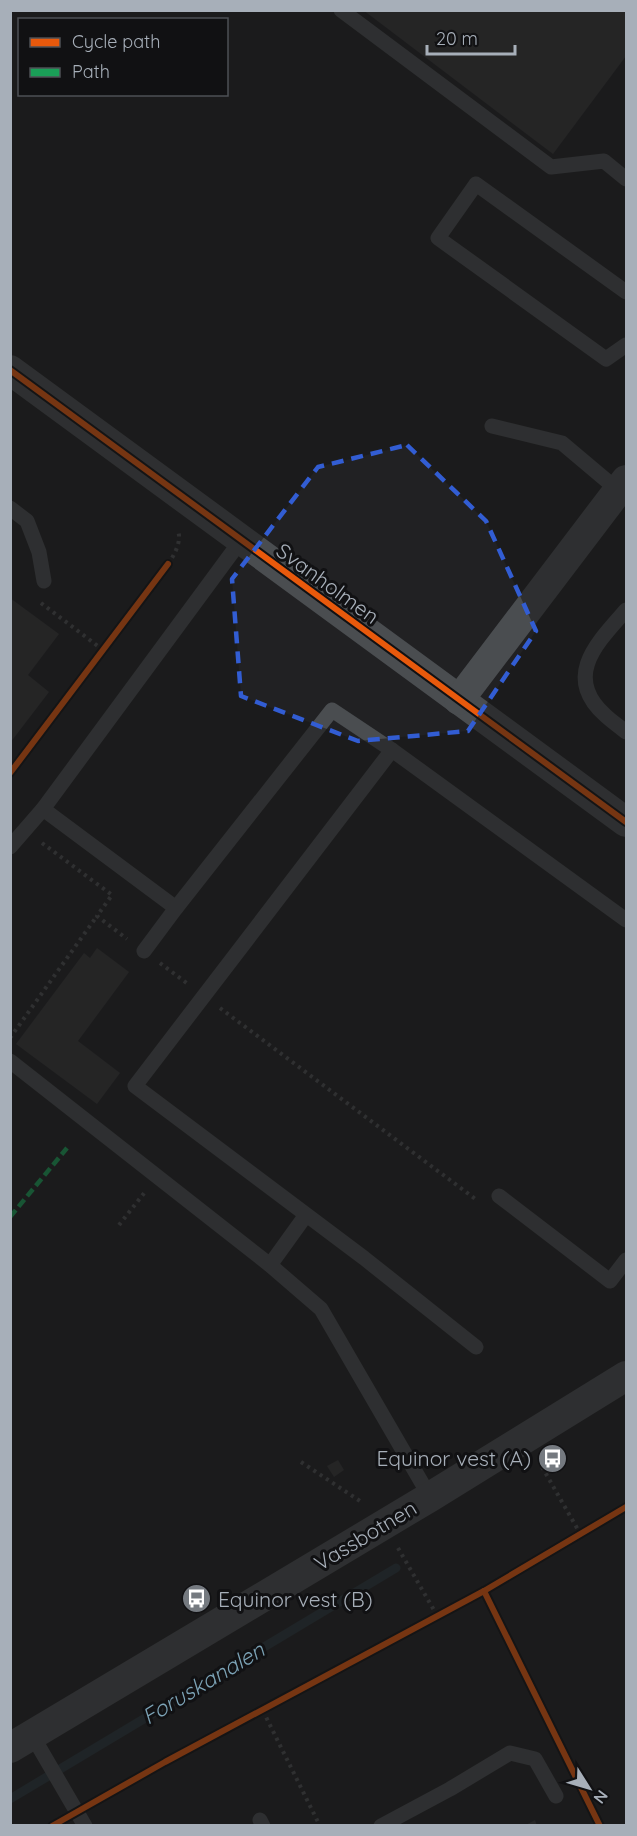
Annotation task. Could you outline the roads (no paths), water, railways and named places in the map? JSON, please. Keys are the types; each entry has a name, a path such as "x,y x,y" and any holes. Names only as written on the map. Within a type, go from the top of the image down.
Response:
{"street":[{"name":"Svanholmen","path":"10,370 627,822"},
{"path":"459,700 623,485"},
{"name":"Vassbotnen","path":"30,1748 201,1633 627,1376"}],"lane":[{"path":"341,10 551,167 604,161 627,179"},
{"path":"627,292 476,184 438,238 606,359 627,345"},
{"path":"492,426 562,443 623,485"},
{"path":"10,508 27,521 39,552 44,581"},
{"path":"10,847 43,809 242,539"},
{"path":"627,610 590,654 584,671 586,690 603,713 627,732"},
{"path":"144,951 332,710 392,750 627,920"},
{"path":"392,750 135,1086 364,1258 476,1347"},
{"path":"43,809 176,908"},
{"path":"10,1061 270,1265 321,1309 429,1497"},
{"path":"499,1196 610,1281 627,1260"},
{"path":"270,1265 306,1215"},
{"path":"30,1748 63,1788 85,1826"},
{"path":"381,1826 510,1753 535,1759 556,1796"}],"waterway":[{"name":"Foruskanalen","path":"10,1799 396,1568"}],"place":[{"name":"Equinor vest (A)","path":"552,1458"},
{"name":"Equinor vest (B)","path":"197,1599"}]}
